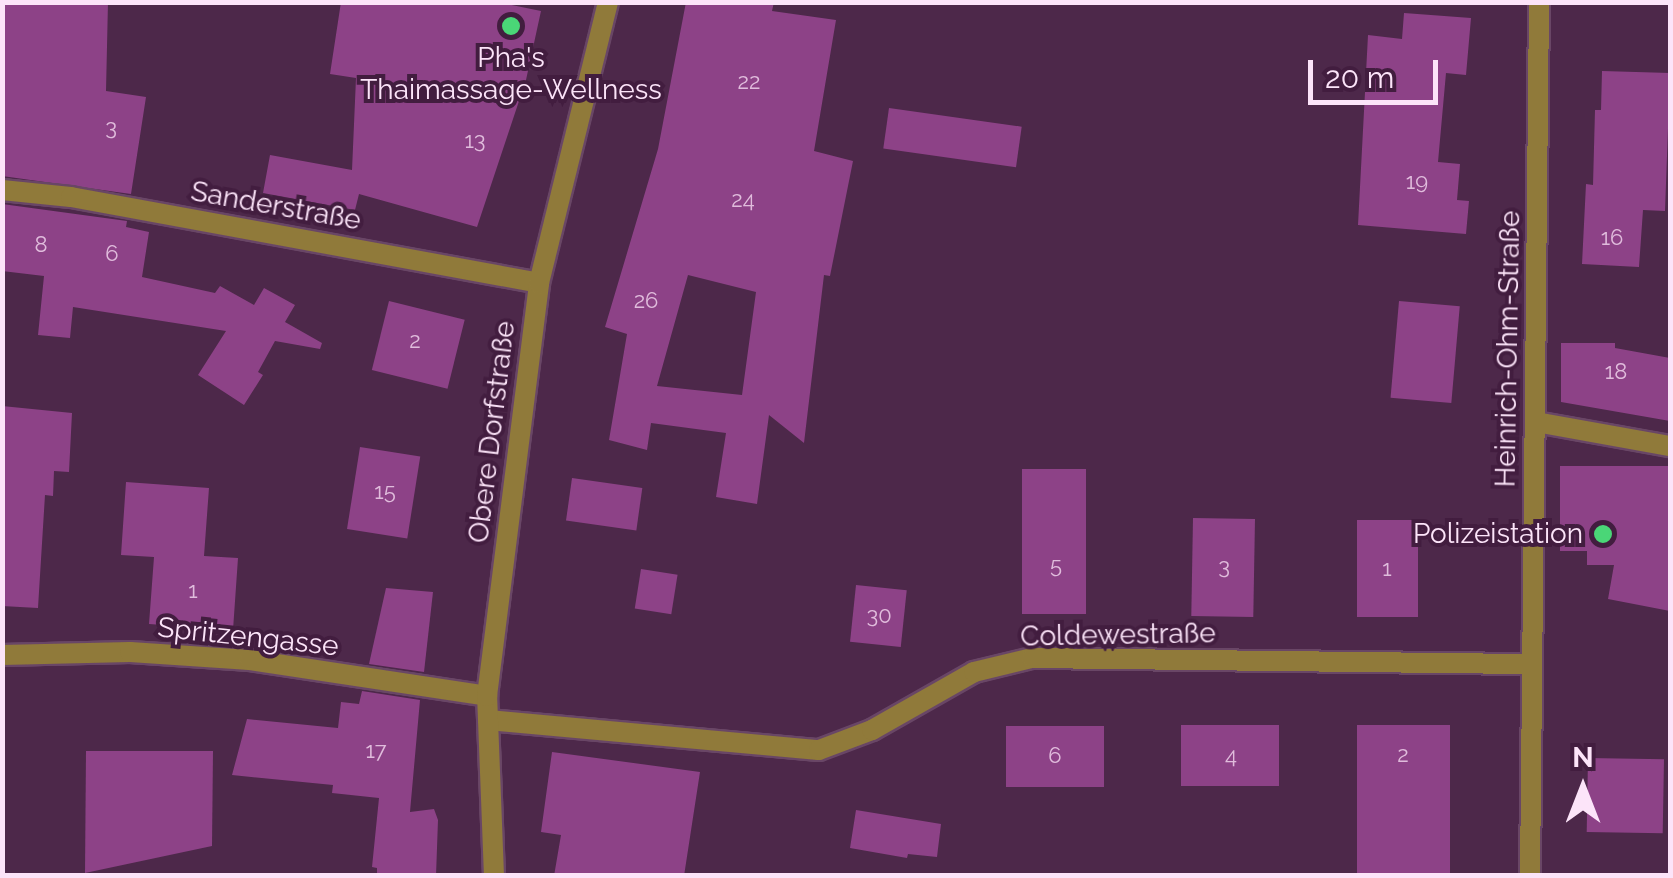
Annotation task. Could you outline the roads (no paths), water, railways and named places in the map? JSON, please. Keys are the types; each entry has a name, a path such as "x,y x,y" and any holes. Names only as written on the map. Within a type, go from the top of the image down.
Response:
{"street":[{"name":"Obere Dorfstraße","path":"494,876 487,696 539,283 608,2"},
{"name":"Heinrich-Ohm-Straße","path":"1530,876 1538,2"},
{"name":"Sanderstraße","path":"2,190 71,197 539,283"},
{"path":"1536,422 1670,446"},
{"name":"Spritzengasse","path":"2,655 130,652 250,660 487,696"},
{"name":"Coldewestraße","path":"488,720 818,750 872,730 974,672 1032,658 1530,664"}],"place":[{"name":"Pha's Thaimassage-Wellness","path":"511,26"},
{"name":"Polizeistation","path":"1603,534"}]}
